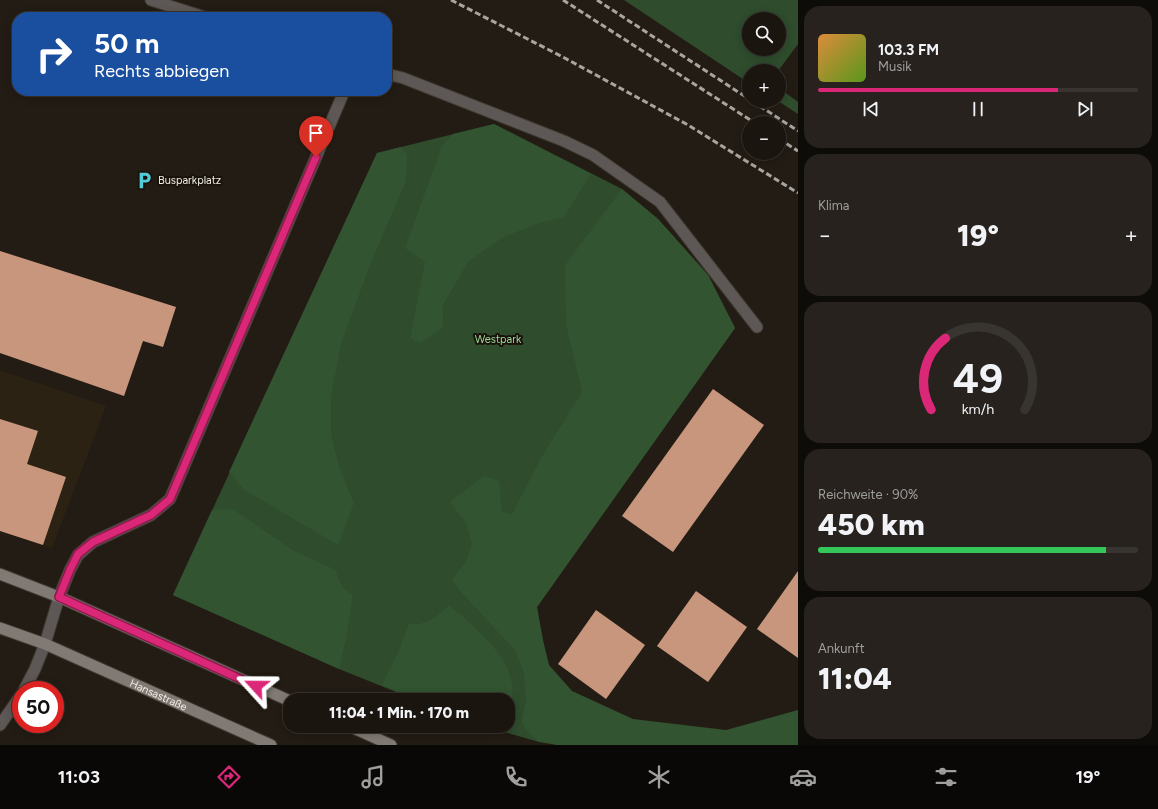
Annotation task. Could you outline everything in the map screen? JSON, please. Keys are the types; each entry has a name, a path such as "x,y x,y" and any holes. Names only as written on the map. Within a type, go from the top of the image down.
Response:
{"main road":[{"path":"0,574 59,597 283,698"},
{"name":"Hansastraße","path":"0,628 45,644 271,745"},
{"path":"364,733 392,745"}],"lane":[{"path":"152,0 189,12"},
{"path":"392,75 403,78 556,138 593,155 660,202 757,327"},
{"path":"29,681 45,644 59,597 78,554 93,542 151,515 170,499 343,96"},
{"path":"0,725 12,708"}],"shaded area":[{"path":"0,370 106,406 52,548 0,531"}],"green space":[{"path":"624,0 798,0 798,44 783,64 742,64 742,78"},
{"path":"786,93 798,102 798,114 786,106"},
{"name":"Westpark","path":"494,124 622,189 658,219 708,275 735,328 537,607 536,663 553,686 539,742 508,733 515,733 515,693 399,693 339,669 173,595 377,153"},
{"path":"494,124 591,174 563,218 542,222 502,238 468,262 443,305 443,327 420,343 410,338 425,262 405,248 442,146 453,134"},
{"path":"401,147 407,155 406,181 370,265 341,344 331,396 331,435 340,470 354,503 338,545 244,490 229,472 377,153"},
{"path":"622,189 658,219 708,275 735,328 537,607 549,665 572,691 633,719 726,730 798,710 798,745 557,745 539,742 528,732 521,722 526,702 524,673 515,650 460,591 452,579 465,563 472,544 466,523 450,502 484,476 499,481 502,512 512,514 541,458 582,392 566,324 565,265"},
{"path":"233,509 294,551 336,570 341,584 353,595 346,639 339,669 173,595 212,510"},
{"path":"449,605 481,633 501,656 508,669 512,682 512,693 400,693 382,685 397,655 409,624 427,622 440,614"}],"building":[{"path":"0,251 176,307 163,347 143,341 124,396 0,353"},
{"path":"713,389 764,425 673,552 622,516"},
{"path":"0,419 38,431 27,464 66,477 43,545 0,531"},
{"path":"798,571 798,658 757,629"},
{"path":"696,591 747,627 708,682 657,646"},
{"path":"596,610 645,645 606,699 558,664"}],"railway":[{"path":"451,0 561,56 688,125 798,193"},
{"path":"563,0 744,116"},
{"path":"597,0 742,94"},
{"path":"763,108 798,131"},
{"path":"786,143 798,151"}],"place":[{"name":"Busparkplatz","path":"145,180"}],"route":[{"path":"256,686 59,597 78,554 93,542 151,515 170,499 316,157"}]}
